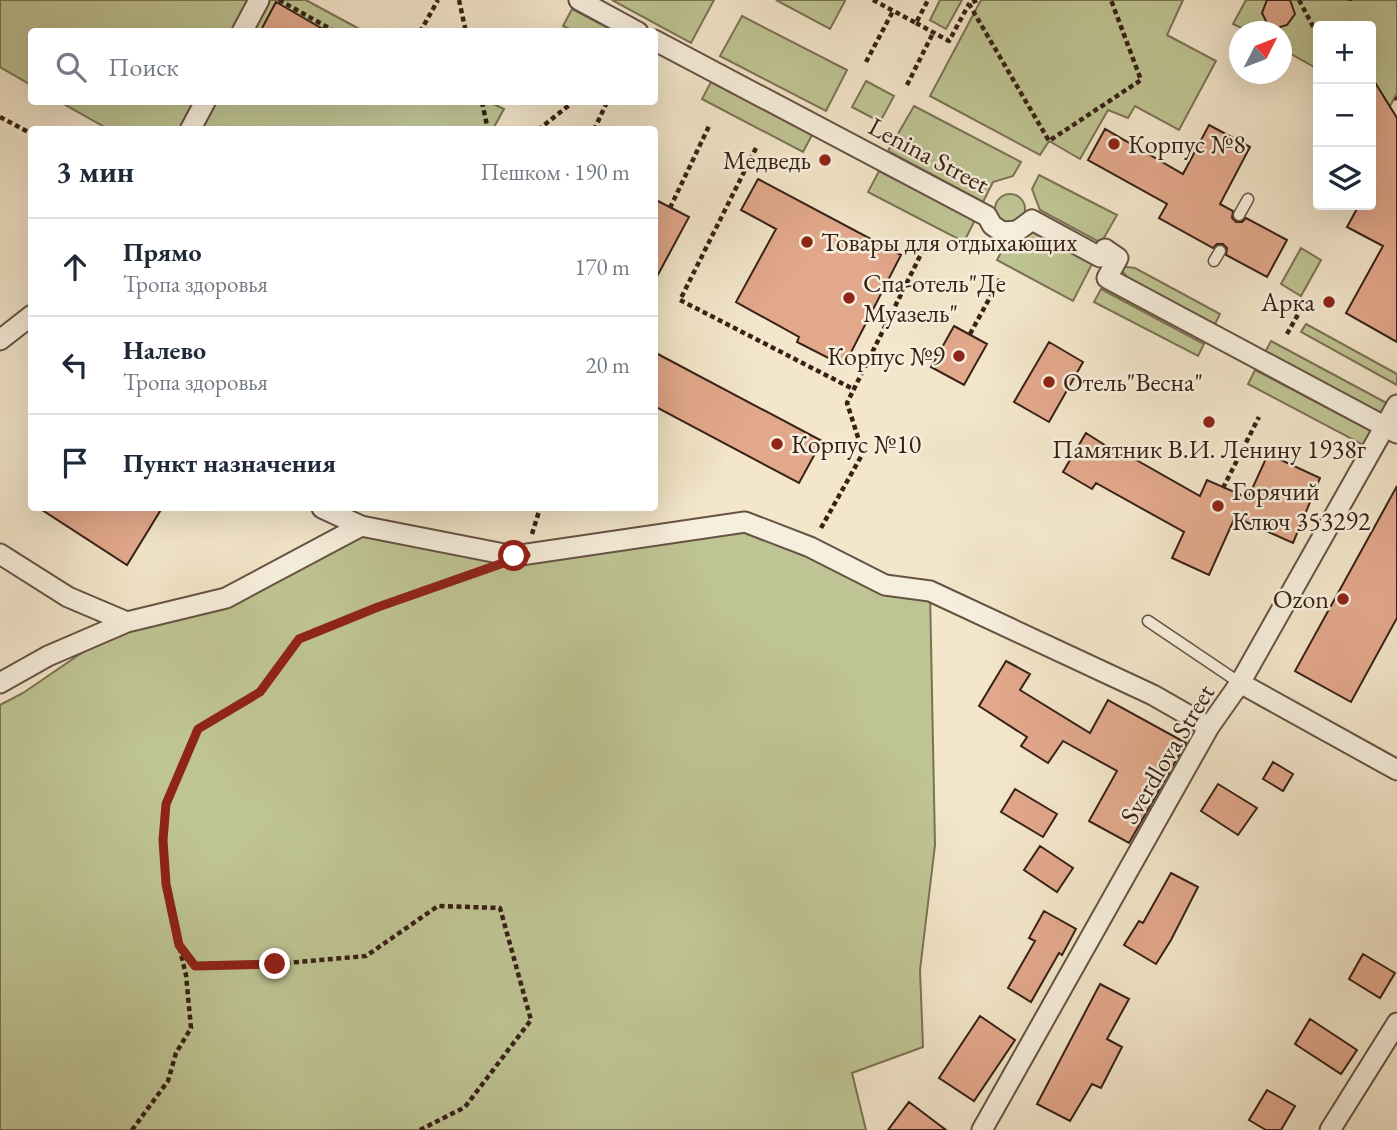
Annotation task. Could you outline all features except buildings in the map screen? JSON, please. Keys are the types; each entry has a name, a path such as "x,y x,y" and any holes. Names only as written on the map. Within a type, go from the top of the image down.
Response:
{"street":[{"path":"244,28 259,0"},
{"path":"579,0 631,28"},
{"name":"Lenina Street","path":"658,42 986,216 997,230 1013,232 1032,220 1100,257 1105,249 1118,258 1107,278 1391,430"},
{"path":"192,126 203,105"},
{"path":"0,340 28,318"},
{"name":"Sverdlova Street","path":"982,1130 1209,727 1240,683 1391,430 1397,405"},
{"path":"328,511 361,526 514,556 745,522 810,547 885,586 930,591 1153,695 1209,727"},
{"path":"0,683 48,656 127,622 226,598 361,526"},
{"path":"0,554 68,597 127,622"},
{"path":"1240,683 1397,770"},
{"path":"1330,1130 1397,1023"}],"lane":[{"path":"1240,215 1248,200"},
{"path":"1214,261 1220,251"},
{"path":"1148,621 1240,683"}],"path":[{"path":"279,0 329,28"},
{"path":"422,28 438,0"},
{"path":"459,0 465,28"},
{"path":"873,0 949,41 970,2 977,0"},
{"path":"916,23 928,0"},
{"path":"970,2 1049,141 1141,80 1111,0"},
{"path":"1298,0 1313,26"},
{"path":"866,62 893,10"},
{"path":"907,85 933,33"},
{"path":"483,105 487,126"},
{"path":"543,126 569,105"},
{"path":"596,126 606,105"},
{"path":"0,117 28,132"},
{"path":"670,208 710,124"},
{"path":"756,148 680,300 853,389"},
{"path":"810,547 863,453 847,403 928,240"},
{"path":"970,334 1000,279"},
{"path":"1287,334 1301,309"},
{"path":"1223,488 1259,417"},
{"path":"132,1130 168,1081 176,1053 191,1028 186,975 166,884 163,840 166,804 198,729 260,692 299,639 478,570"},
{"path":"179,945 195,966 275,964 366,956 438,906 500,908 531,1020 465,1107 420,1130"}],"green space":[{"path":"0,0 306,0 357,28 28,28 28,83 0,67"},
{"path":"612,0 714,0 691,43"},
{"path":"776,0 844,0 845,1 830,29"},
{"path":"940,0 962,0 946,29 930,20"},
{"path":"981,0 1183,0 1167,35 1216,61 1179,130 1135,106 1128,118 1108,110 1080,159 1049,141 1040,155 930,96"},
{"path":"1246,0 1397,0 1397,93 1389,108 1376,85 1376,21 1313,21 1313,66 1292,55 1292,21 1235,21"},
{"path":"572,9 608,28 567,28 563,26"},
{"path":"742,16 847,70 826,111 720,56"},
{"path":"866,81 894,96 880,122 852,107"},
{"path":"711,82 812,135 803,152 702,99"},
{"path":"65,105 495,105 504,109 495,126 103,126"},
{"path":"914,106 1021,162 1013,176 993,182 983,202 888,151"},
{"path":"879,171 975,220 964,242 868,192"},
{"path":"1039,175 1117,215 1101,243 1040,210 1032,189"},
{"path":"1010,194 1021,198 1025,209 1021,220 1010,224 999,220 995,209 999,198"},
{"path":"1031,231 1092,264 1073,301 997,260 1008,239 1021,240"},
{"path":"1301,248 1321,260 1301,296 1281,284"},
{"path":"1119,266 1135,268 1220,314 1214,326 1129,280"},
{"path":"1101,289 1204,344 1198,356 1094,302"},
{"path":"1306,324 1397,374 1397,385 1301,332"},
{"path":"1271,341 1394,407 1386,420 1264,354"},
{"path":"1255,370 1375,433 1367,447 1248,384"},
{"path":"745,522 885,585 930,591 935,845 920,970 923,1047 852,1073 866,1130 0,1130 0,705 23,693 127,622 226,598 361,526 514,556"}],"place":[{"name":"Корпус №8","path":"1114,144"},
{"name":"Медведь","path":"825,160"},
{"name":"Товары для отдыхающих","path":"807,242"},
{"name":"Спа-отель\"Де Муазель\"","path":"849,298"},
{"name":"Арка","path":"1329,302"},
{"name":"Корпус №9","path":"959,356"},
{"name":"Отель\"Весна\"","path":"1049,382"},
{"name":"Памятник В.И. Ленину 1938г","path":"1209,422"},
{"name":"Корпус №10","path":"777,444"},
{"name":"Горячий Ключ 353292","path":"1218,506"},
{"name":"Ozon","path":"1343,599"}],"route":[{"path":"275,964 195,966 179,945 166,884 163,840 166,804 198,729 260,692 299,639 378,607 526,555 514,556"}]}
